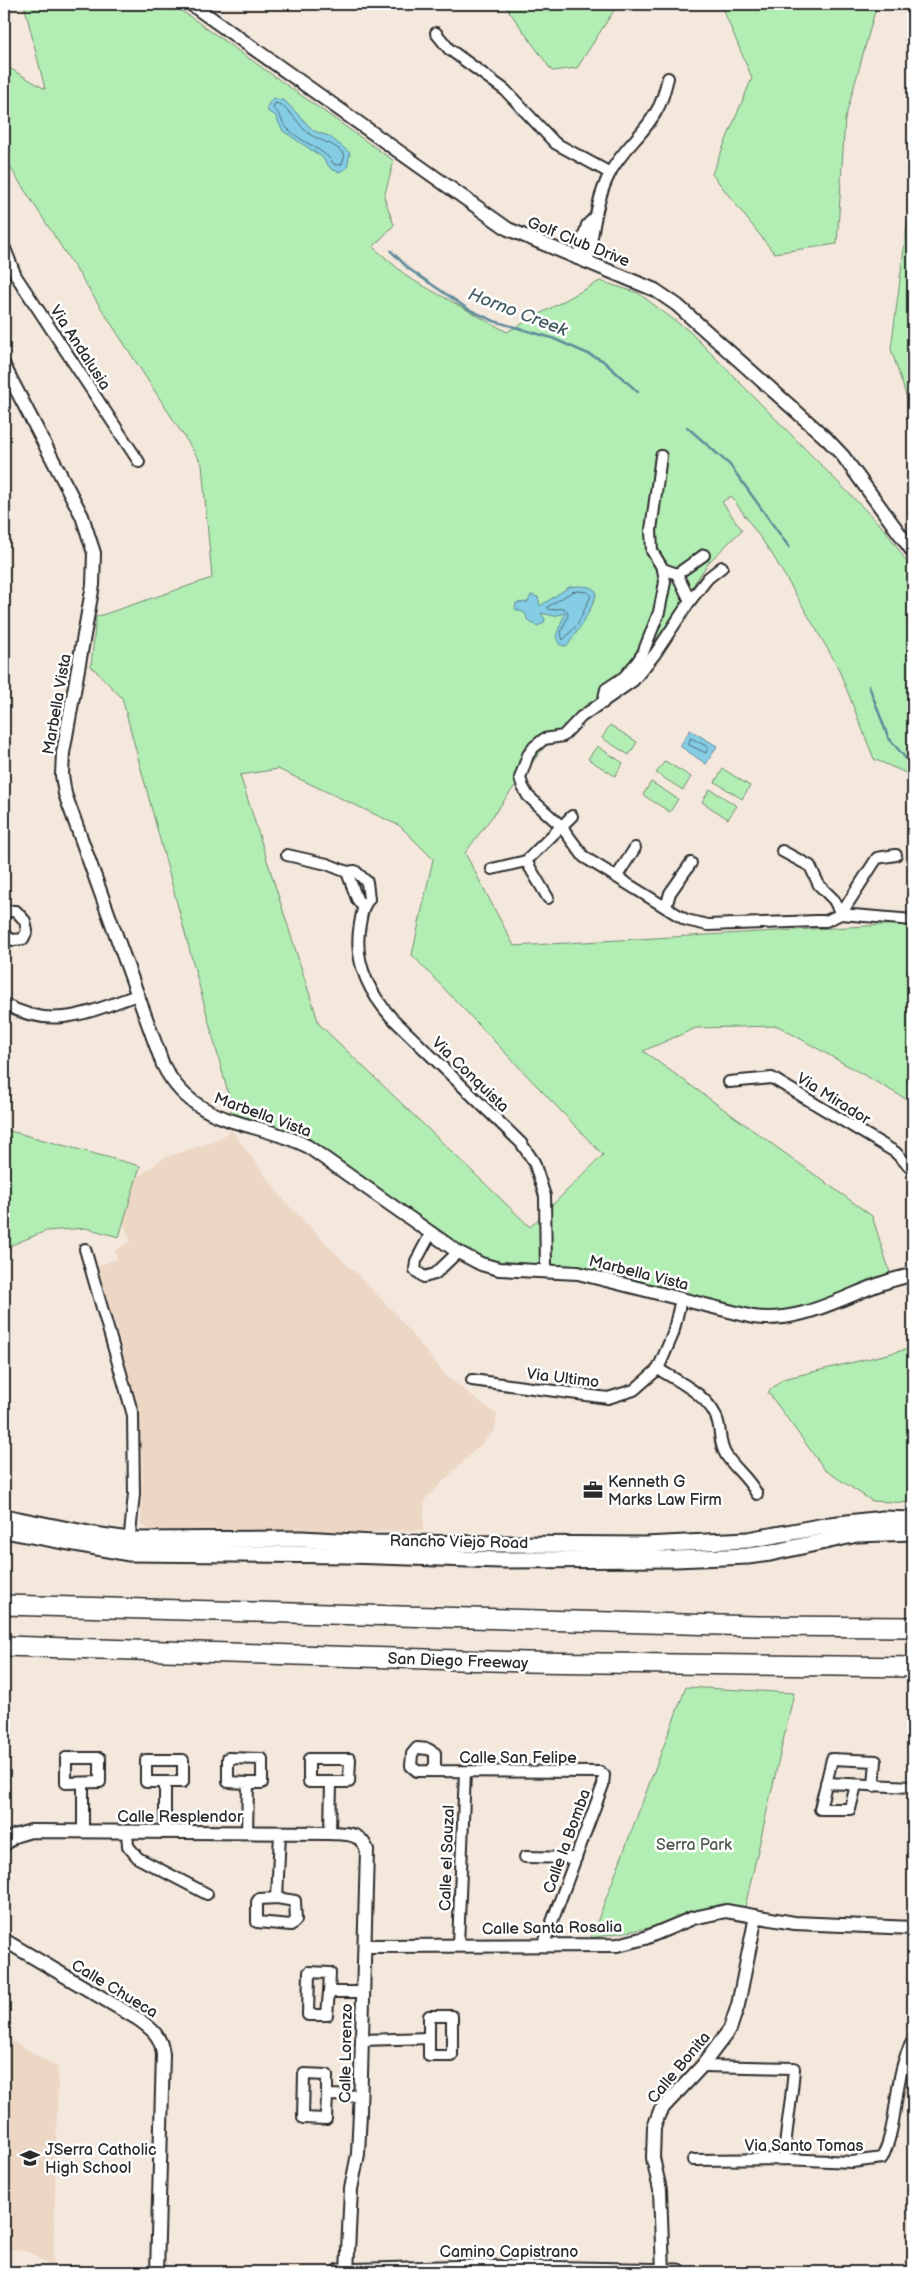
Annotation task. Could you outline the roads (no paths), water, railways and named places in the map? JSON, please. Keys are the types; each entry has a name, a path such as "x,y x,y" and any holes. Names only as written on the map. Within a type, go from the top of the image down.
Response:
{"highway":[{"path":"4,1605 756,1626 913,1627"},
{"name":"San Diego Freeway","path":"4,1646 526,1662 913,1667"},
{"path":"4,1653 56,1647"}],"main road":[{"name":"Rancho Viejo Road","path":"4,1517 94,1535 129,1546 302,1539 349,1543 645,1545 748,1540 830,1524 883,1519 913,1520"},
{"name":"Rancho Viejo Road","path":"4,1530 129,1546 500,1560 685,1558 770,1553 857,1534 913,1532"},
{"name":"Camino Capistrano","path":"339,2272 475,2268 678,2272"}],"street":[{"name":"Golf Club Drive","path":"191,4 508,229 654,290 677,304 827,439 843,456 913,552"},
{"path":"436,33 449,49 506,90 555,143 610,173"},
{"path":"582,261 587,225 594,218 610,173 658,110 668,78"},
{"name":"Via Andalusia","path":"4,246 16,276 139,462"},
{"name":"Marbella Vista","path":"4,366 82,516 92,544 94,573 63,752 63,784 67,802 168,1073 192,1102 219,1118 289,1138 307,1146 458,1252 481,1264 499,1269 578,1273 753,1317 783,1318 806,1313 880,1284 913,1274"},
{"path":"603,703 606,689 624,677 643,653 659,612 664,582 663,569 652,551 651,530 661,456"},
{"path":"677,574 704,555"},
{"path":"722,567 708,578 690,601 646,667 633,681 581,716 563,736 544,740 534,747 520,778 528,796 561,826 581,854 686,920 708,925 826,921 842,914 913,920"},
{"path":"663,569 677,574 690,601"},
{"path":"492,869 526,861 572,816"},
{"path":"617,876 635,848"},
{"path":"782,851 810,866 818,885 834,900 842,914"},
{"name":"Via Conquista","path":"287,855 327,864 347,872 359,874 367,882 370,899 363,906 358,932 358,958 367,983 376,1000 521,1143 534,1162 545,1196 546,1270"},
{"path":"842,914 877,858 896,855"},
{"path":"526,861 548,898"},
{"path":"666,907 670,893 690,863"},
{"path":"347,872 357,899 363,906"},
{"path":"4,914 10,910 16,911 25,921 27,931 23,939 13,940 4,936"},
{"path":"4,1004 36,1017 65,1018 82,1015 138,995"},
{"name":"Via Mirador","path":"729,1082 772,1078 859,1132 896,1152 913,1170"},
{"path":"431,1233 416,1261 415,1270 424,1277 435,1274 458,1252"},
{"path":"86,1249 133,1415 134,1494 129,1546"},
{"name":"Via Ultimo","path":"472,1380 608,1398 634,1390 658,1369 673,1334 681,1299"},
{"path":"658,1369 702,1398 714,1411 718,1422 719,1438 726,1455 749,1479 757,1494"},
{"path":"66,1758 100,1758 100,1782 83,1783 66,1783 66,1758"},
{"path":"309,1759 350,1759 349,1782 331,1782 309,1782 309,1759"},
{"path":"856,1785 850,1809 820,1809 832,1759 876,1761 874,1786"},
{"path":"146,1760 183,1760 183,1782 165,1782 146,1782 146,1760"},
{"name":"Calle San Felipe","path":"430,1772 600,1772 604,1775"},
{"name":"Calle el Sauzal","path":"458,1945 465,1772"},
{"name":"Calle la Bomba","path":"543,1946 603,1785 604,1775"},
{"path":"165,1782 165,1833"},
{"path":"330,1833 331,1782"},
{"path":"83,1783 83,1832"},
{"path":"247,1833 248,1783"},
{"path":"826,1783 913,1787"},
{"name":"Calle Resplendor","path":"4,1845 14,1836 31,1831 330,1833 359,1837"},
{"path":"127,1832 128,1846 138,1858 207,1894"},
{"path":"277,1898 280,1833"},
{"name":"Calle Lorenzo","path":"347,2272 353,2174 358,2154 365,1946 367,1850 359,1837"},
{"path":"525,1857 576,1858"},
{"path":"262,1898 277,1898 295,1901 296,1920 291,1926 260,1924 255,1920 257,1902 262,1898"},
{"name":"Calle Santa Rosalia","path":"365,1946 618,1945 645,1938 693,1918 726,1911 794,1923 913,1928"},
{"name":"Calle Bonita","path":"663,2272 660,2190 653,2158 654,2127 660,2111 702,2066 730,2029 738,2005 756,1916"},
{"name":"Calle Chueca","path":"4,1940 138,2019 150,2027 160,2039 163,2054 158,2272"},
{"path":"309,1972 330,1973 329,1992 328,2015 308,2015 309,1972"},
{"path":"329,1992 362,1992"},
{"path":"362,2040 429,2038"},
{"name":"Via Santo Tomas","path":"693,2160 784,2159 852,2162 882,2158 888,2147 899,2074 913,2040"},
{"path":"702,2066 794,2068 792,2099 786,2121 784,2159"},
{"path":"304,2074 327,2075 327,2095 326,2118 303,2118 304,2074"},
{"path":"327,2095 360,2096"}],"water":[{"path":"273,98 285,101 314,131 329,136 350,153 347,168 339,172 331,169 322,157 283,131 275,115 268,112 267,106"},
{"path":"569,587 590,587 596,591 596,596 587,615 568,645 563,646 559,644 556,636 565,613 554,616 541,613 545,619 544,623 537,626 528,621 525,613 515,609 516,603 528,602 531,595 538,597 540,606"},
{"path":"690,730 717,746 706,764 680,746"}],"waterway":[{"name":"Horno Creek","path":"391,251 409,269 468,309 494,321 552,338 602,360 638,392"},
{"name":"Horno Creek","path":"687,427 730,465 789,547"},
{"name":"Horno Creek","path":"869,686 888,737 907,760"}],"place":[{"name":"Kenneth G Marks Law Firm","path":"593,1490"},
{"name":"JSerra Catholic High School","path":"30,2158"}],"park label":[{"name":"Serra Park","path":"694,1844"}]}
